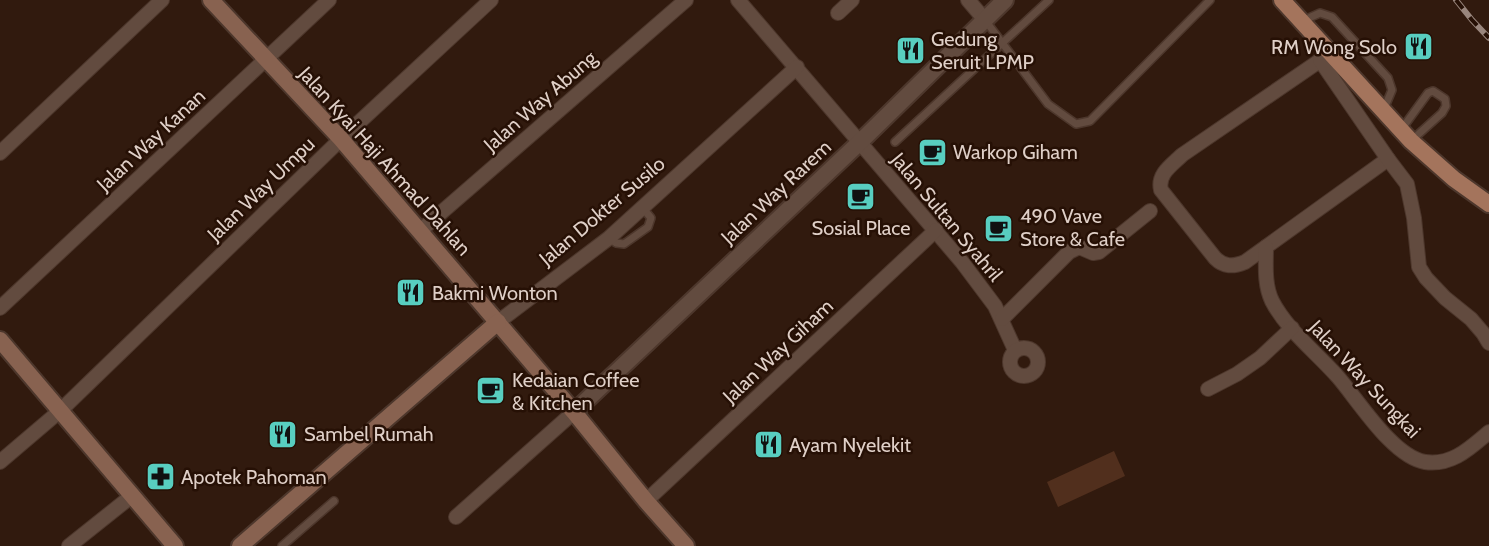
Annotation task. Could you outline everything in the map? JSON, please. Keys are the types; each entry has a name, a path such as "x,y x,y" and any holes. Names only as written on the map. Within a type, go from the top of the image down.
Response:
{"main road":[{"name":"Jalan Kyai Haji Ahmad Dahlan","path":"211,0 341,139 686,546"},
{"path":"1282,0 1301,21 1325,57 1454,179 1489,204"},
{"name":"Jalan Dokter Susilo","path":"240,546 498,322"},
{"path":"0,340 175,546"}],"street":[{"path":"0,153 162,0"},
{"name":"Jalan Way Kanan","path":"0,308 329,0"},
{"name":"Jalan Way Umpu","path":"0,462 61,410 341,139 491,0"},
{"name":"Jalan Way Abung","path":"420,231 686,0"},
{"name":"Jalan Sultan Syahril","path":"738,0 980,284 1002,319 1015,350"},
{"path":"838,13 852,0"},
{"path":"968,0 985,20"},
{"name":"Jalan Way Rarem","path":"574,412 859,143 1005,0"},
{"path":"1388,159 1245,262 1237,265 1224,265 1215,258 1164,194 1160,181 1163,174 1182,155 1325,57 1388,159 1407,184 1414,218 1419,267 1445,298 1471,319 1489,343"},
{"name":"Jalan Dokter Susilo","path":"498,322 609,237 797,67"},
{"path":"1002,319 1069,252 1078,247 1093,253 1099,252 1150,211"},
{"name":"Jalan Way Giham","path":"646,501 936,230"},
{"name":"Jalan Way Sungkai","path":"1266,247 1268,291 1279,313 1392,442 1411,457 1424,462 1442,462 1461,455 1489,432"},
{"path":"1208,389 1237,374 1260,358 1292,328"},
{"path":"456,517 574,412"},
{"path":"69,546 133,495"}],"lane":[{"path":"895,142 1049,0"},
{"path":"985,20 1048,104 1076,124 1090,121 1210,0"},
{"path":"1301,21 1320,14 1332,17 1388,78 1392,90 1383,111"},
{"path":"1433,91 1444,99 1446,106 1442,113 1406,135 1428,93 1433,91"},
{"path":"282,546 334,501"}],"shaded area":[{"path":"1114,451 1125,476 1058,507 1047,482"}],"railway":[{"path":"1456,0 1489,38"}],"place":[{"name":"RM Wong Solo","path":"1418,47"},
{"name":"Gedung Seruit LPMP","path":"910,50"},
{"name":"Warkop Giham","path":"932,152"},
{"name":"Sosial Place","path":"861,197"},
{"name":"490 Vave Store & Cafe","path":"999,228"},
{"name":"Bakmi Wonton","path":"411,293"},
{"name":"Kedaian Coffee & Kitchen","path":"491,391"},
{"name":"Sambel Rumah","path":"283,434"},
{"name":"Ayam Nyelekit","path":"768,445"},
{"name":"Apotek Pahoman","path":"160,477"}]}
